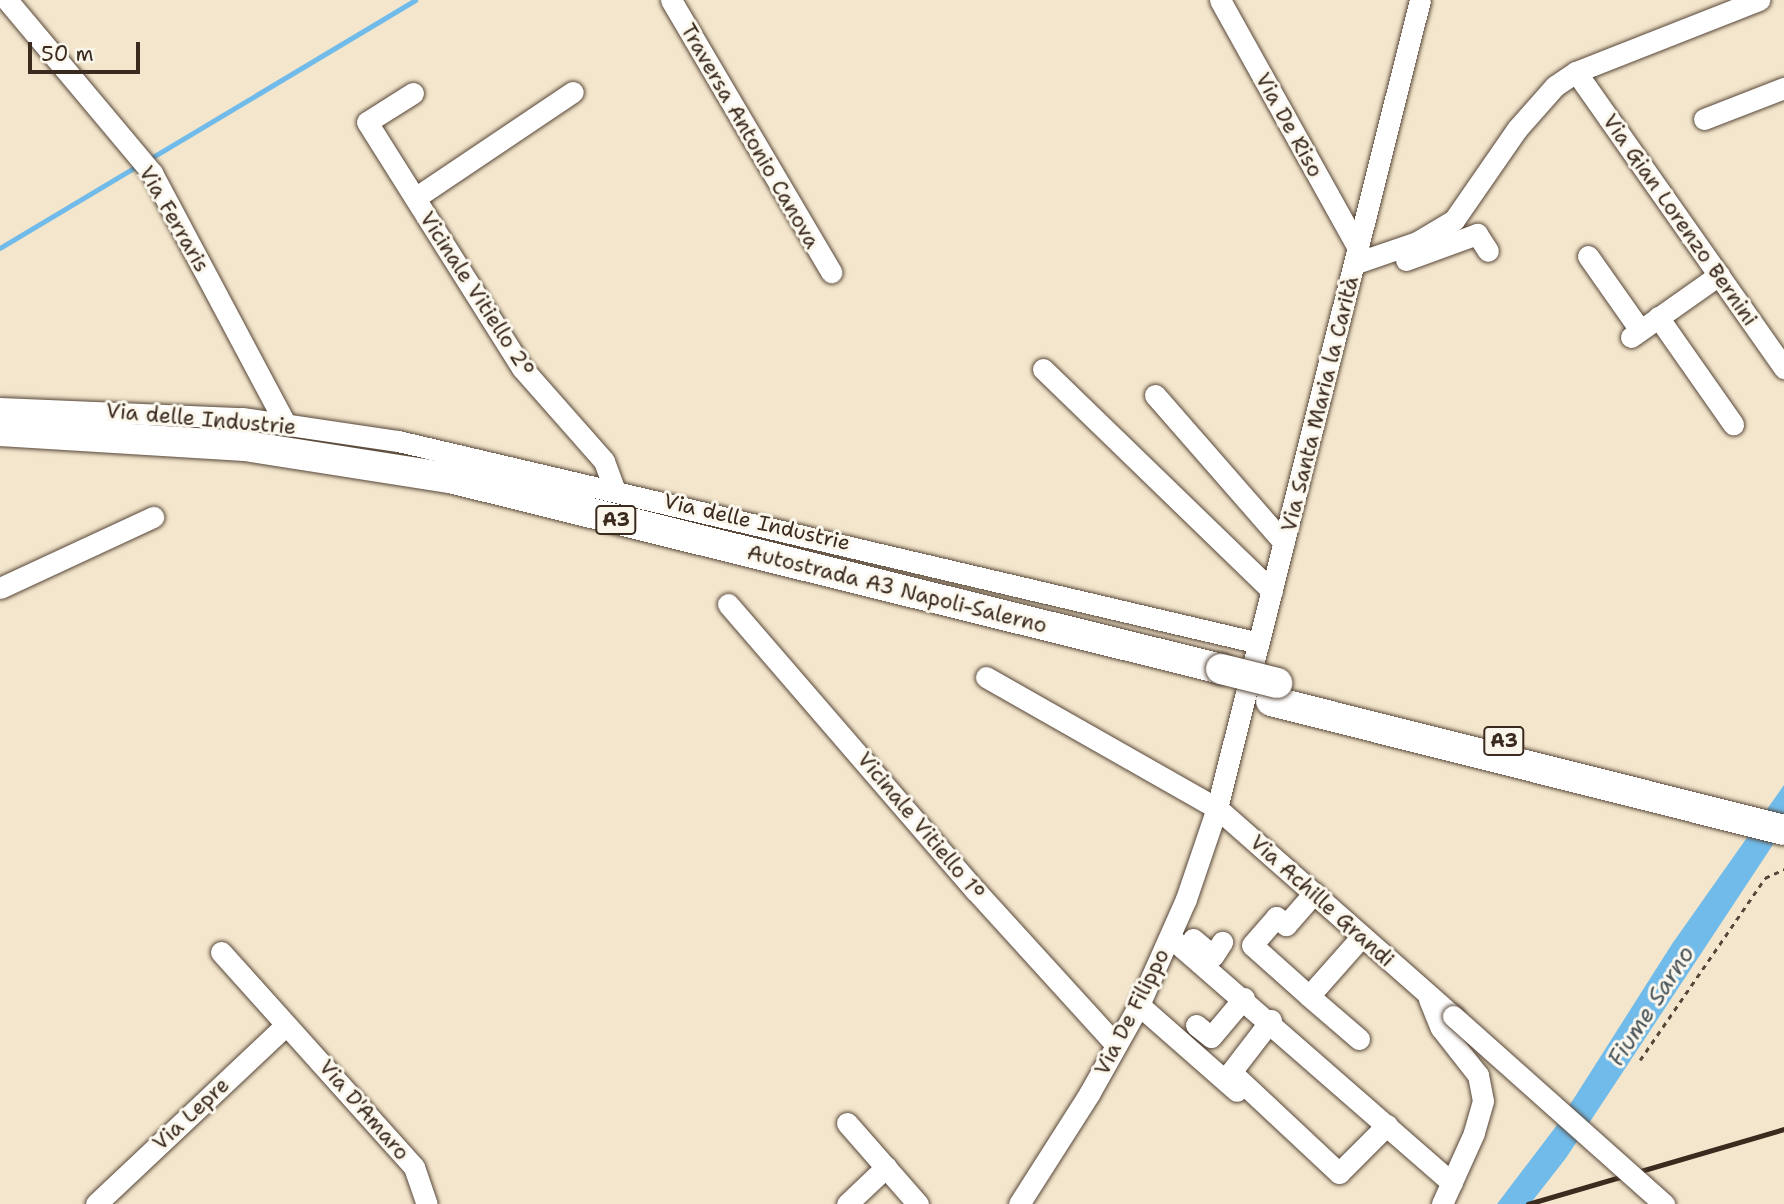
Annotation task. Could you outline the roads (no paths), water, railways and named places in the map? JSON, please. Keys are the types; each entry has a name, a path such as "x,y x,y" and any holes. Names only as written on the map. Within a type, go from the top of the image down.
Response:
{"highway":[{"name":"Autostrada A3 Napoli-Salerno","path":"0,431 245,446 450,478 1219,678 1728,806 1784,811"},
{"name":"Autostrada A3 Napoli-Salerno","path":"0,451 181,460 382,486 619,538 1219,678"},
{"name":"Autostrada A3 Napoli-Salerno","path":"1728,806 1784,830"}],"street":[{"name":"Via Ferraris","path":"7,0 152,173 286,425"},
{"name":"Traversa Antonio Canova","path":"671,0 831,272"},
{"name":"Via De Riso","path":"1220,0 1355,264"},
{"name":"Via Santa Maria la Carità","path":"1217,808 1420,0"},
{"path":"1355,264 1417,242 1454,220 1517,129 1555,86 1576,72 1759,0"},
{"name":"Via Gian Lorenzo Bernini","path":"1576,72 1784,368"},
{"path":"1704,119 1784,88"},
{"name":"Vicinale Vitiello 2°","path":"415,198 573,92"},
{"name":"Vicinale Vitiello 2°","path":"413,93 367,122 522,368 604,461 614,489"},
{"path":"1355,264 1477,234 1488,251"},
{"path":"1588,256 1635,333 1719,275"},
{"path":"1658,317 1733,424"},
{"path":"1043,369 1272,591"},
{"path":"1155,394 1284,543"},
{"name":"Via delle Industrie","path":"0,408 139,411 286,425 398,441 614,489 1259,643"},
{"path":"0,588 153,517"},
{"name":"Vicinale Vitiello 1°","path":"728,604 976,891 1116,1045"},
{"name":"Via Achille Grandi","path":"986,677 1217,808 1664,1204"},
{"name":"Via De Filippo","path":"1019,1204 1139,1004 1173,931 1217,808"},
{"path":"1314,893 1286,925 1276,917 1252,945 1359,1039"},
{"path":"1173,931 1213,956 1222,942"},
{"path":"1173,931 1244,998 1452,1183"},
{"path":"1309,996 1362,936"},
{"name":"Via D'Amaro","path":"221,951 414,1167 427,1204"},
{"name":"Via Achille Grandi","path":"1427,994 1441,1028 1471,1062 1481,1086 1476,1125 1441,1204"},
{"path":"1196,1025 1211,1037 1244,998"},
{"path":"1139,1004 1316,1164"},
{"path":"1271,1020 1231,1072 1339,1173 1387,1125"},
{"name":"Via Lepre","path":"96,1204 286,1025"},
{"path":"847,1123 918,1204"},
{"path":"847,1204 886,1167"}],"water":[{"name":"Fiume Sarno","path":"1784,785 1784,828 1566,1158 1530,1204 1497,1204 1557,1125 1672,944"}],"waterway":[{"path":"148,160 415,0"},
{"path":"0,248 137,166"}],"railway":[{"path":"1528,1204 1784,1129"}]}
